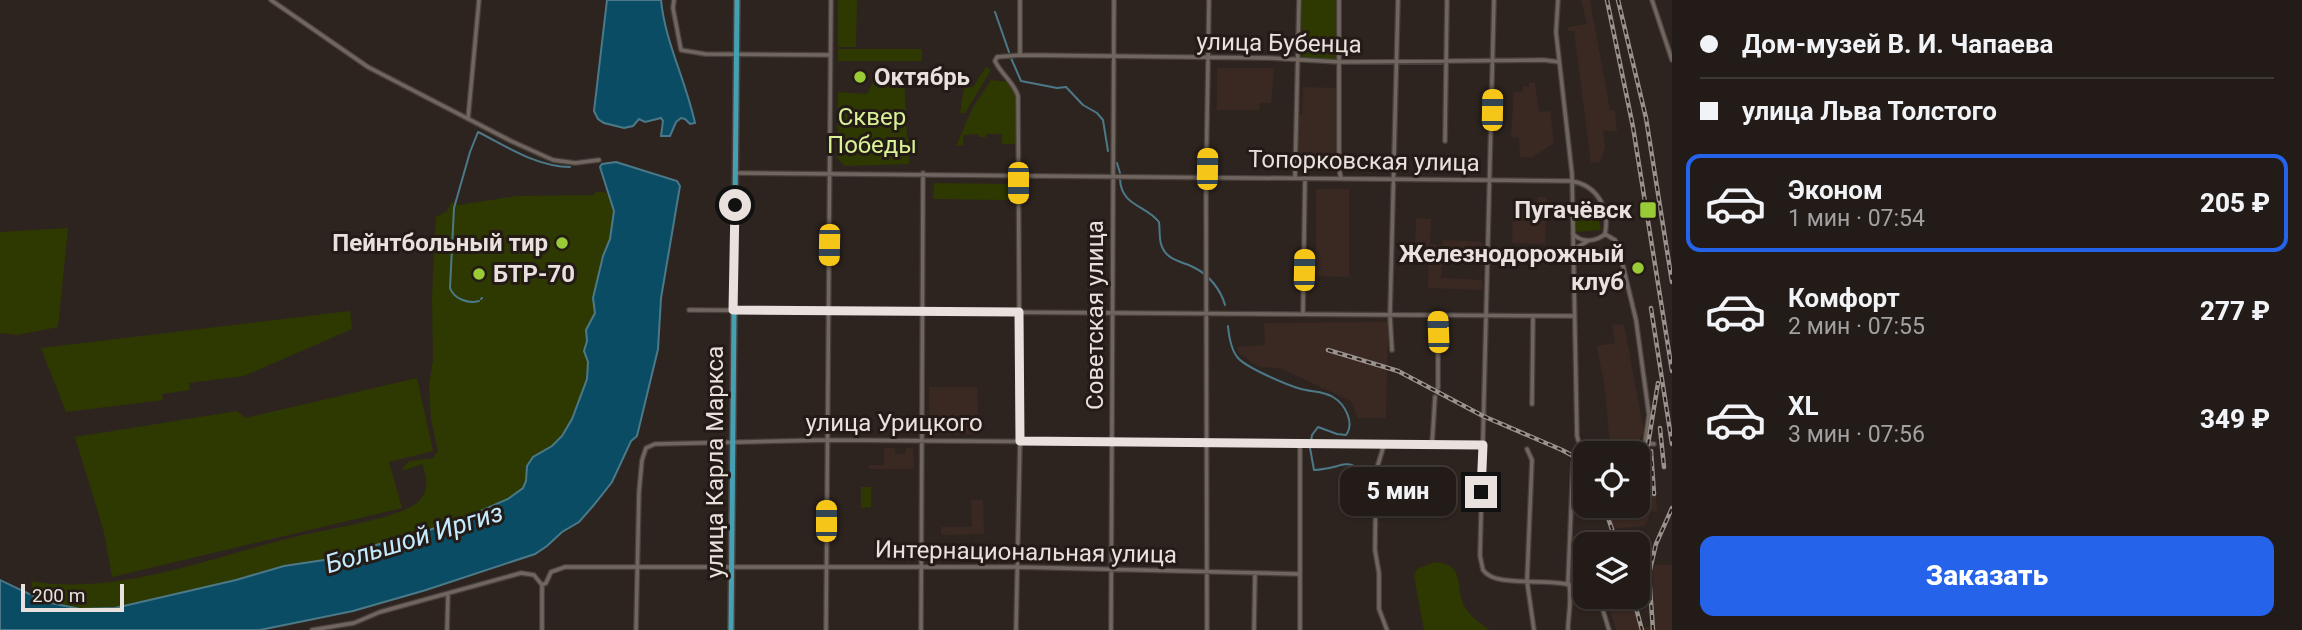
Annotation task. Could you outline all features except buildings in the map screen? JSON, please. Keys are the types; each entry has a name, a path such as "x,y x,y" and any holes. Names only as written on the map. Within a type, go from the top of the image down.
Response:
{"main road":[{"name":"улица Карла Маркса","path":"731,630 737,0"}],"street":[{"path":"271,0 368,67 468,119 553,160 575,163 599,160"},
{"path":"468,119 479,0"},
{"path":"674,0 681,50 705,54 830,55"},
{"path":"826,630 831,0"},
{"path":"1020,0 1020,55"},
{"name":"Советская улица","path":"1111,630 1114,0"},
{"path":"1207,630 1209,0"},
{"path":"1296,178 1299,0"},
{"path":"1339,0 1341,178"},
{"path":"1392,350 1398,0"},
{"path":"1445,141 1447,0"},
{"path":"1494,0 1479,552 1483,570 1496,579 1568,582 1573,584"},
{"path":"1558,0 1556,32 1572,181 1573,316 1578,441"},
{"path":"1652,0 1672,60"},
{"name":"улица Бубенца","path":"1018,176 1018,96 1016,89 998,67 995,61 997,57 1269,58 1393,63 1397,60 1559,62"},
{"name":"Топорковская улица","path":"735,173 1572,181"},
{"path":"921,630 923,173"},
{"path":"1016,630 1020,441 1018,176"},
{"path":"1303,313 1305,178"},
{"path":"1572,181 1583,183 1598,195 1603,203 1605,234"},
{"path":"1573,233 1588,241"},
{"path":"1573,253 1588,241 1605,234"},
{"path":"1605,234 1618,245 1636,320 1649,415 1645,441"},
{"path":"689,310 1573,316"},
{"path":"1438,315 1438,388"},
{"path":"1532,404 1533,316"},
{"path":"1432,445 1435,397"},
{"name":"улица Урицкого","path":"637,568 639,492 644,451 655,444 827,440 1483,445"},
{"path":"1300,444 1300,630"},
{"path":"1384,445 1376,471 1375,550 1379,573 1379,609 1387,630"},
{"path":"1527,449 1532,460 1527,581 1534,630"},
{"path":"1568,630 1573,463"},
{"name":"Интернациональная улица","path":"542,585 551,572 565,567 1017,567 1299,574"},
{"path":"636,630 637,568"},
{"path":"312,630 354,623 380,612 521,573 534,575 542,585 542,630"},
{"path":"1254,630 1255,574"},
{"path":"447,630 448,595"},
{"path":"1603,609 1609,630"},
{"path":"354,623 354,630"}],"shaded area":[{"path":"1581,0 1590,0 1610,110 1615,110 1617,131 1603,131 1605,147 1600,162 1591,163 1574,31 1568,31 1567,27 1587,24"},
{"path":"1217,68 1274,68 1271,103 1260,103 1259,110 1217,110"},
{"path":"1529,83 1535,83 1539,112 1550,111 1554,143 1532,158 1520,157 1519,138 1511,137 1514,92 1523,92 1523,86 1529,87"},
{"path":"1303,87 1338,88 1337,169 1299,169 1299,115 1302,114"},
{"path":"1316,189 1349,189 1349,277 1316,276"},
{"path":"1537,197 1547,197 1545,244 1512,243 1513,208 1537,209"},
{"path":"1416,218 1431,219 1430,244 1443,245 1443,240 1483,242 1484,249 1443,248 1441,278 1482,280 1482,290 1428,288 1429,253 1415,252"},
{"path":"1388,322 1386,418 1358,418 1351,401 1280,368 1260,367 1239,353 1237,347 1265,345 1264,323"},
{"path":"1624,324 1644,433 1638,441 1610,441 1605,390 1597,346 1615,343 1612,325"},
{"path":"929,387 977,387 979,434 929,435"},
{"path":"884,448 895,448 895,454 905,454 906,448 913,448 914,469 869,469 869,465 884,465"},
{"path":"1650,450 1653,450 1657,511 1650,514"},
{"path":"971,500 983,500 984,534 941,535 941,527 972,527"},
{"path":"1610,518 1648,518 1645,526 1614,528"},
{"path":"1652,565 1672,565 1672,630 1616,630 1610,609 1634,609 1640,628 1654,626"}],"green space":[{"path":"838,0 857,0 856,47 838,47"},
{"path":"1302,0 1338,0 1339,62 1302,60"},
{"path":"838,49 922,49 922,61 838,61"},
{"path":"986,67 991,70 965,113 960,113 964,88 973,87"},
{"name":"Сквер Победы","path":"904,75 909,164 845,166 837,158 838,92 867,94 874,80 892,80"},
{"path":"991,80 1008,82 1015,93 1015,144 1002,144 1002,134 979,137 978,134 963,135 963,145 956,146 973,107"},
{"path":"934,183 1010,184 1009,200 933,199"},
{"path":"596,192 609,195 614,211 610,239 593,298 595,313 586,330 584,351 588,362 587,379 572,419 562,436 552,446 533,457 527,466 523,488 508,499 453,523 324,560 284,566 115,608 80,609 46,602 33,592 31,581 81,584 135,578 294,537 377,519 417,503 424,495 426,485 422,464 405,470 402,468 410,461 433,458 438,451 431,420 429,385 433,360 432,297 436,217 447,211 452,202 459,205 517,196 593,195"},
{"path":"1595,204 1601,230 1575,232 1574,205"},
{"path":"68,228 58,327 17,335 0,333 0,232"},
{"path":"350,311 352,329 244,376 189,383 190,390 162,394 163,400 66,412 41,348"},
{"path":"417,378 433,451 389,462 402,508 112,577 104,532 75,437 237,411 245,418"},
{"path":"861,487 871,487 871,507 861,508"},
{"path":"1435,562 1452,567 1456,572 1467,610 1489,630 1424,630 1414,576 1417,569"}],"water":[{"path":"607,0 661,0 667,31 695,123 690,124 681,118 676,122 670,136 661,136 661,118 645,122 639,119 633,126 624,128 598,119 594,111"},
{"name":"Большой Иргиз","path":"616,162 677,181 680,186 661,298 658,349 637,436 631,441 612,482 579,522 535,554 353,611 260,630 0,630 0,580 46,602 80,609 115,608 284,566 324,560 453,523 508,499 523,488 527,466 533,457 552,446 562,436 572,419 587,379 588,362 584,351 586,330 595,313 593,298 610,239 614,211 600,167 602,164"}],"waterway":[{"path":"995,12 1009,52"},
{"path":"1011,58 1021,81 1057,88 1066,87 1083,105 1097,113 1103,120 1108,151"},
{"path":"479,301 462,300 450,288 454,208 478,132 534,160 570,167"},
{"path":"1117,163 1120,173"},
{"path":"1120,179 1121,188 1129,200 1159,222 1163,250 1175,260 1195,268 1210,279 1225,305"},
{"path":"1228,326 1232,347 1243,362 1287,384 1329,395 1341,404 1349,420 1346,435 1318,427 1311,441"},
{"path":"1310,448 1314,470 1352,465 1373,484"},
{"path":"1380,494 1395,506"}],"railway":[{"path":"1607,0 1633,127 1672,371"},
{"path":"1618,0 1646,118 1672,282"},
{"path":"1651,308 1672,444"},
{"path":"1328,350 1398,371 1483,416 1573,456"},
{"path":"1649,441 1658,383"},
{"path":"1660,428 1664,467"},
{"path":"1651,451 1654,494"},
{"path":"1653,630 1649,574 1656,544 1672,508"},
{"path":"1608,518 1613,532"},
{"path":"1636,609 1642,630"}],"place":[{"name":"Октябрь","path":"860,77"},
{"name":"Пугачёвск","path":"1648,210"},
{"name":"Пейнтбольный тир","path":"562,243"},
{"name":"Железнодорожный клуб","path":"1638,268"},
{"name":"БТР-70","path":"479,274"}],"route":[{"path":"735,205 733,310 1019,312 1020,441 1483,445 1481,492"}]}
